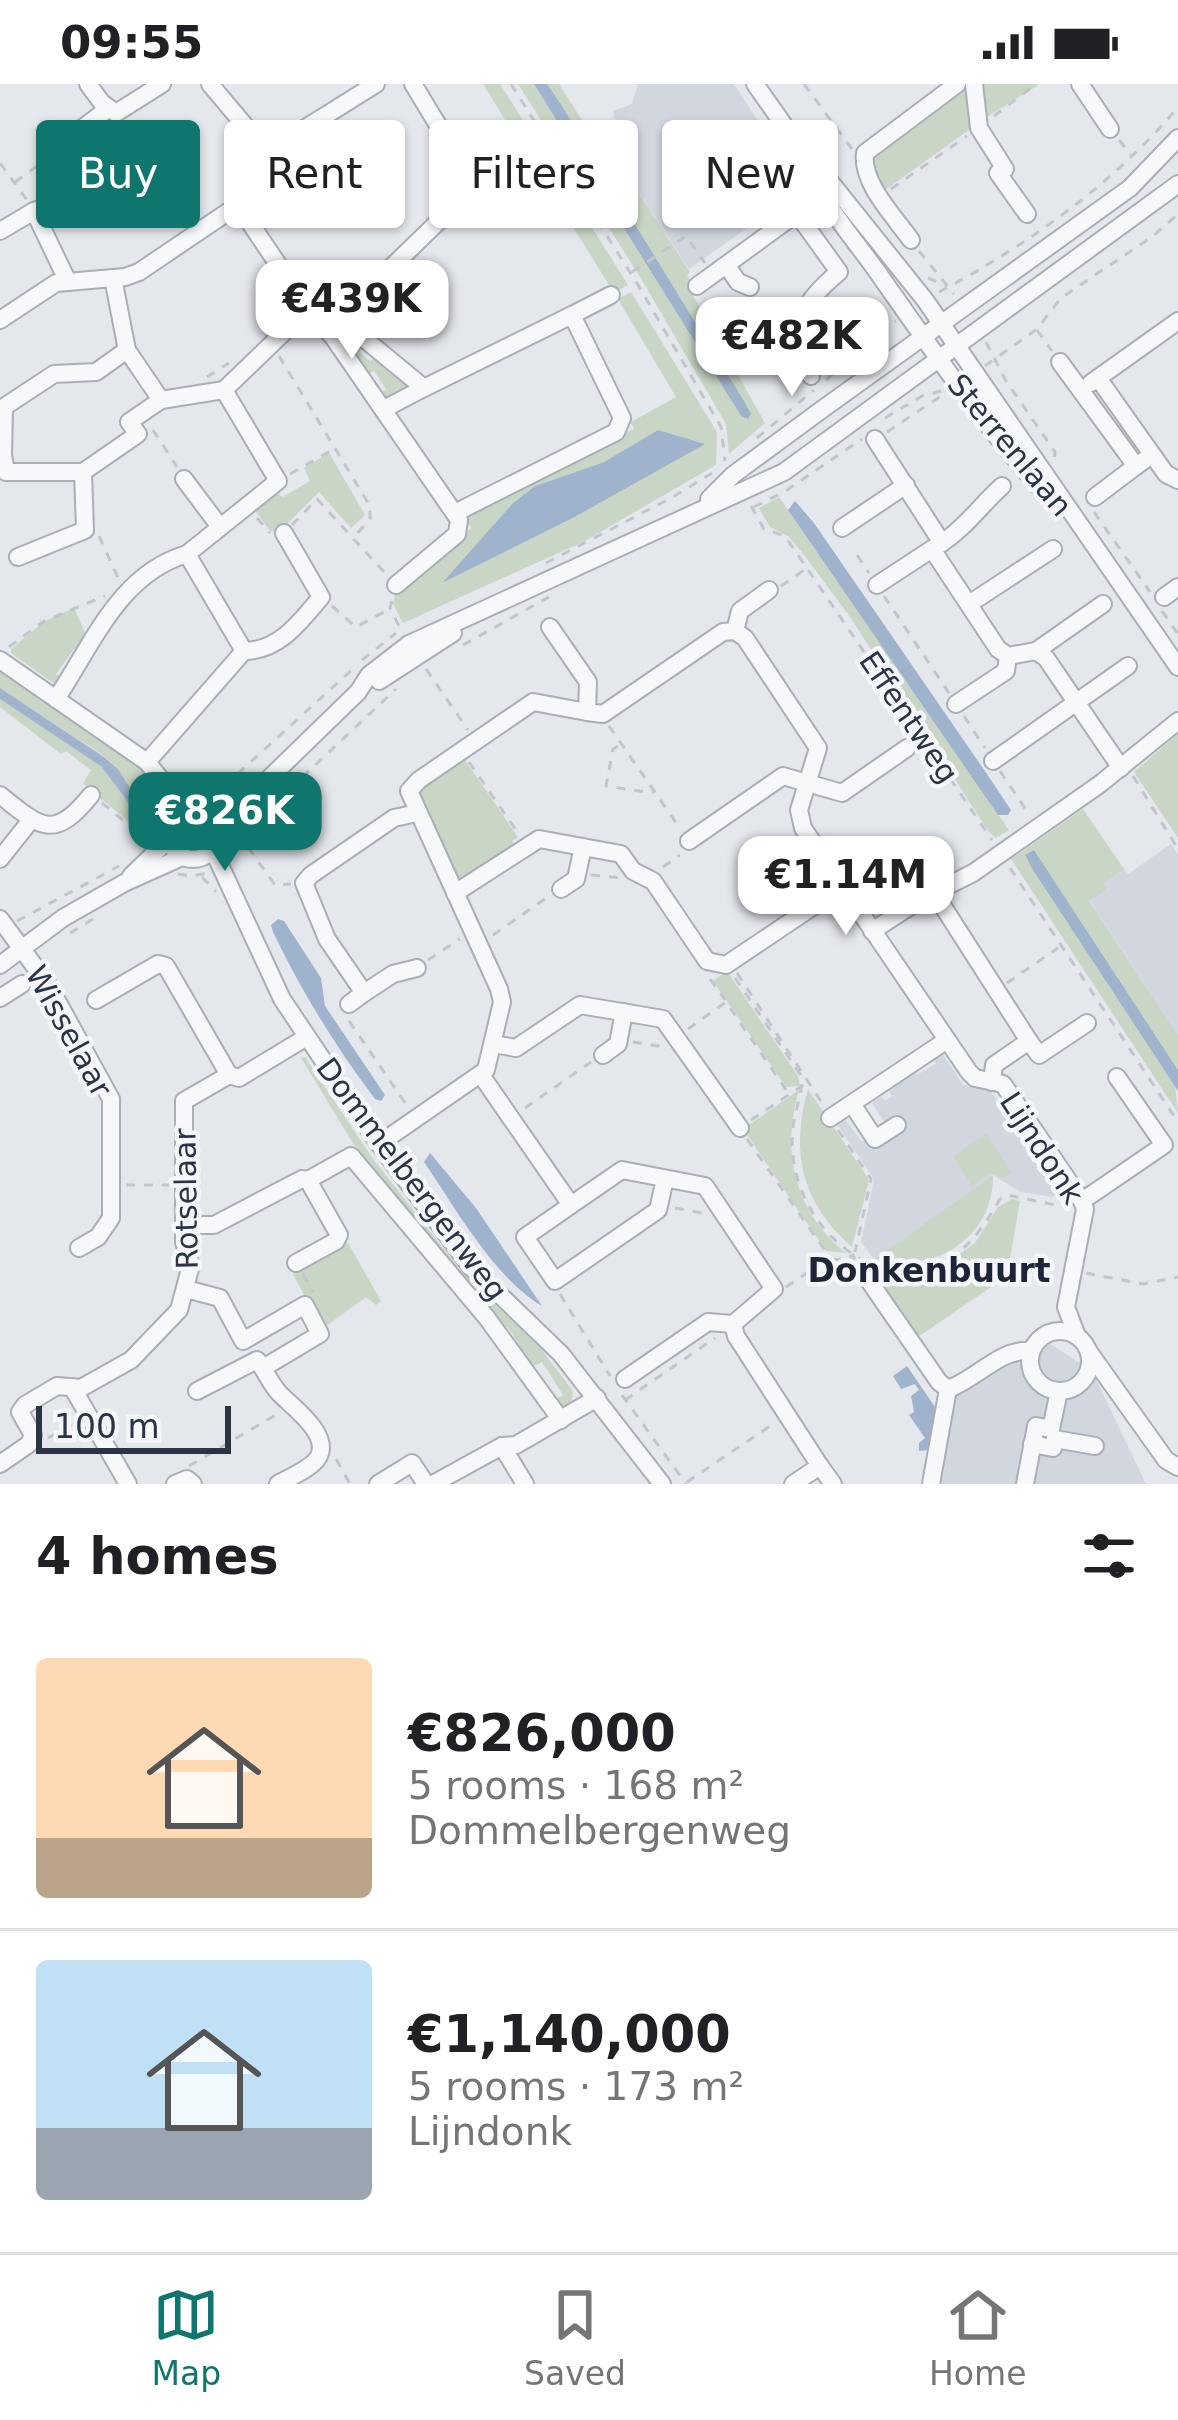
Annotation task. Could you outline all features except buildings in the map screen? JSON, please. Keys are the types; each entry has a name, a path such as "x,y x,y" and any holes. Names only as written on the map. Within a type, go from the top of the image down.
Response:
{"street":[{"path":"88,84 109,109"},
{"path":"95,120 109,109 123,110 161,84"},
{"path":"210,84 240,120"},
{"path":"318,120 376,84"},
{"path":"412,84 434,120"},
{"path":"755,84 780,120"},
{"path":"911,240 863,165 865,153 957,84"},
{"path":"974,84 979,128 1005,169 998,173 1027,214"},
{"path":"1080,84 1111,130"},
{"path":"700,508 733,475 1130,188 1178,138"},
{"path":"124,883 182,864 358,692 478,615 784,472 1178,184"},
{"name":"Sterrenlaan","path":"838,200 926,300 1178,667"},
{"name":"Sterrenlaan","path":"838,205 922,337 1023,469 1082,531"},
{"path":"0,231 34,211 68,282"},
{"path":"0,320 56,283 139,272 224,214"},
{"path":"254,228 308,308 424,388"},
{"path":"332,321 431,228"},
{"path":"697,286 780,228"},
{"path":"807,228 838,272 806,303 799,325 799,353 820,377"},
{"path":"720,271 750,287"},
{"path":"113,278 127,350 161,400"},
{"path":"383,409 611,295"},
{"path":"127,350 96,372 54,374 4,407 6,472 83,472 138,434 130,422 161,400 224,390 308,308"},
{"path":"454,513 616,432 622,418 572,314"},
{"path":"332,321 383,409 459,520 457,534 396,585"},
{"path":"1090,383 1178,321"},
{"path":"1060,362 1090,383 1144,460 1178,480"},
{"path":"56,699 125,591 171,559 187,554 278,481 224,390"},
{"path":"875,439 998,649 1008,656 1036,651 1103,604"},
{"path":"1094,497 1144,460"},
{"path":"19,557 85,530 83,472"},
{"path":"184,479 220,527"},
{"path":"842,528 906,485"},
{"path":"877,585 966,527 976,509 1002,486"},
{"path":"244,651 253,652 286,637 321,597 284,533"},
{"path":"968,604 1053,549"},
{"path":"187,554 244,651"},
{"path":"379,1144 481,1075 490,1064 502,995 417,813 409,791 412,786 533,702 594,713 723,632 735,631 740,611 769,590"},
{"path":"358,692 369,675 409,644 456,620 478,615"},
{"path":"550,627 588,682 594,713"},
{"name":"Lijndonk","path":"735,631 745,638 818,748 798,819 969,1072 1003,1084 1082,1201 1085,1208 1066,1307 1083,1344 1166,1460 1178,1467"},
{"path":"0,660 152,768 244,651"},
{"path":"1036,651 1046,658 1123,766"},
{"path":"956,704 1006,671 1008,656"},
{"path":"993,761 1128,666"},
{"path":"872,931 957,884 1178,721"},
{"path":"689,841 782,776 842,793 907,748"},
{"name":"Dommelbergenweg","path":"152,768 182,864 240,908 305,1038 379,1144 471,1267 561,1354 662,1484"},
{"path":"0,795 31,820 48,826 71,820 91,795"},
{"path":"417,813 394,818 304,884 357,998 393,974 417,968"},
{"path":"0,859 31,820"},
{"path":"0,954 11,935 38,926 66,926 124,883 171,827 219,824"},
{"path":"454,893 526,845 547,839 621,854 721,962 842,887"},
{"path":"561,889 576,879 583,847"},
{"path":"934,893 1039,1055 1087,1023"},
{"path":"0,965 11,935"},
{"name":"Wisselaar","path":"11,935 49,986 112,1099 109,1226 79,1248"},
{"path":"96,1000 158,964 166,966 229,1075"},
{"name":"Wisselaar","path":"0,998 22,984"},
{"path":"493,1044 516,1048 580,1005 663,1019 740,1128"},
{"path":"602,1054 620,1039 624,1012"},
{"name":"Rotselaar","path":"29,1444 33,1436 20,1412 25,1405 57,1386 81,1388 131,1360 179,1310 191,1265 184,1242 184,1101 229,1075 239,1078 305,1038"},
{"path":"830,1118 947,1040"},
{"path":"992,1082 994,1065 1029,1041"},
{"path":"481,1075 571,1205"},
{"path":"1082,1201 1164,1145 1117,1077"},
{"path":"852,1104 875,1139 897,1125"},
{"path":"184,1225 214,1225 351,1156 488,1318 560,1420"},
{"path":"665,1179 662,1205 555,1281 525,1237 622,1170 705,1186 774,1289 732,1326"},
{"path":"296,1263 339,1235 305,1180"},
{"path":"865,1275 948,1389"},
{"path":"185,1289 220,1298 280,1394 294,1403 320,1442 315,1461 278,1484"},
{"path":"197,1391 320,1334 305,1306 243,1340"},
{"path":"625,1379 708,1322 732,1326 832,1484"},
{"path":"1062,1331 1083,1344 1085,1377 1074,1387 1044,1386 1033,1375 1031,1351 1047,1334 1062,1331"},
{"path":"948,1389 964,1384 1014,1350 1031,1351"},
{"path":"72,1387 128,1484"},
{"path":"931,1484 948,1389"},
{"path":"1053,1434 1059,1390"},
{"path":"378,1484 412,1463 430,1484 597,1398"},
{"path":"1024,1484 1036,1426 1095,1446"},
{"path":"0,1463 29,1444"},
{"path":"502,1446 525,1484"},
{"path":"794,1484 820,1466"}],"path":[{"path":"511,84 722,427 721,455 726,464 739,453"},
{"path":"804,84 854,152 865,153"},
{"path":"880,196 1036,84"},
{"path":"926,300 1000,259 1131,155 1178,106"},
{"path":"1111,130 1131,155"},
{"path":"0,163 34,211"},
{"path":"16,182 36,167"},
{"path":"630,272 686,236 720,271"},
{"path":"911,240 949,286"},
{"path":"1029,312 1060,362"},
{"path":"751,443 820,377 905,314"},
{"path":"818,329 874,339"},
{"path":"271,344 370,506 370,519 353,538"},
{"name":"Sterrenlaan","path":"996,358 1055,452 1053,485"},
{"path":"182,397 228,364"},
{"path":"820,377 835,385"},
{"path":"1014,393 1023,386"},
{"path":"875,439 945,393"},
{"path":"138,434 153,430 184,479"},
{"name":"Effentweg","path":"875,439 867,436 784,492 750,506 764,529 785,536 1178,1122"},
{"path":"278,481 335,448"},
{"path":"1094,497 1091,507 1178,634"},
{"path":"247,506 271,535 284,533 317,500 396,585 391,608 409,644"},
{"path":"0,660 44,620 125,591 86,521"},
{"path":"857,555 1037,826"},
{"path":"769,590 807,568"},
{"path":"460,647 553,595"},
{"path":"321,597 356,627 391,608"},
{"path":"412,674 423,665 526,845"},
{"path":"219,824 256,818 402,684"},
{"path":"577,872 618,880 693,847 622,744 594,713"},
{"path":"288,726 292,733"},
{"path":"622,744 613,749 605,786 655,792"},
{"path":"317,748 325,756"},
{"path":"257,752 266,759"},
{"path":"1123,766 1178,849"},
{"path":"286,779 293,786"},
{"path":"91,795 134,829 143,848 171,827"},
{"path":"219,824 275,885 304,884"},
{"path":"11,935 131,857"},
{"path":"417,968 561,889"},
{"path":"66,926 106,912"},
{"path":"995,991 1061,946"},
{"path":"721,962 704,970 790,1094"},
{"path":"721,962 810,1081 872,1179 853,1255 865,1275"},
{"path":"721,962 800,1074 792,1133 801,1190 826,1232 853,1255 884,1268 928,1267 972,1243 1007,1195 1072,1208 1082,1201"},
{"path":"357,998 344,1013 416,1118"},
{"path":"620,1039 658,1046 726,1002"},
{"path":"511,1118 602,1054"},
{"path":"810,1081 740,1128 830,1259"},
{"path":"110,1185 184,1185"},
{"path":"662,1205 701,1214 716,1202"},
{"path":"774,1289 783,1289 830,1259 853,1255"},
{"path":"296,1263 316,1296 305,1306"},
{"path":"1072,1271 1143,1284 1178,1276"},
{"path":"625,1400 732,1326"},
{"path":"185,1482 188,1467 294,1403"},
{"path":"685,1483 788,1414"},
{"path":"29,1444 88,1415"},
{"path":"321,1452 335,1458 350,1484"}],"shaded area":[{"path":"638,84 734,84 758,120 662,120 662,228 638,191 638,120 614,118 613,111 632,104"},
{"path":"662,228 747,228 689,269"},
{"path":"1171,844 1178,855 1178,1035 1089,900 1106,889 1103,883 1124,869 1128,874"},
{"path":"940,1050 963,1085 990,1090 1060,1193 1052,1197 1021,1192 993,1175 874,1259 861,1242 874,1179 834,1120 842,1115 862,1142 886,1125 872,1103 881,1096 885,1101 892,1096 889,1091 912,1069 917,1075 936,1063 932,1056"},
{"path":"1044,1340 1092,1371 1146,1484 933,1484 945,1395 998,1357"}],"green space":[{"path":"483,84 500,84 523,120 505,120"},
{"path":"518,84 534,84 556,120 541,120"},
{"path":"547,84 559,84 582,120 569,120"},
{"path":"969,84 976,125 881,193 872,171 875,154"},
{"path":"981,84 1040,84 982,120"},
{"path":"638,192 690,272 687,275 695,287 691,292 765,423 729,454 726,424 609,228 624,228 741,416 728,374 637,228"},
{"path":"574,228 592,228 628,285 614,293"},
{"path":"631,292 717,432 716,465 583,542 403,623 393,604 396,588 405,588 471,528 465,517 634,429 631,422 676,397 618,299","holes":["658,430 703,444 571,519 443,582 513,503 535,486 604,462"]},
{"path":"338,327 364,345 359,352 370,361 376,355 411,385 388,401 379,394 386,389 374,371 366,375"},
{"path":"329,453 365,515 351,528 319,492 281,530 270,531 254,509 275,492 283,497 310,481 304,468"},
{"path":"779,497 1009,830 996,838 989,832 850,617 788,536 770,527 759,508"},
{"path":"74,608 88,640 80,652 74,649 56,674 63,680 59,687 11,649 45,621"},
{"path":"0,668 143,773 154,797 146,836 83,784 91,770 66,751 61,754 0,707 0,699 102,767 118,785 118,769 104,756 0,688"},
{"path":"1178,734 1178,838 1134,772"},
{"path":"465,760 518,837 512,841 515,846 459,884 419,796"},
{"path":"1083,809 1124,869 1089,901 1178,1035 1178,1070 1034,850 1025,856 1175,1086 1178,1113 1011,859"},
{"path":"727,971 798,1076 800,1086 786,1087 713,981"},
{"path":"305,1057 373,1159 462,1272 541,1349 573,1391 571,1404 558,1412 552,1401 563,1395 542,1362 532,1367 508,1327 501,1328 367,1166 301,1058"},
{"path":"808,1089 869,1180 852,1247 821,1213 804,1175 800,1134"},
{"path":"799,1090 791,1136 796,1179 814,1219 846,1253 826,1251 743,1129"},
{"path":"986,1133 1011,1172 1003,1178 990,1173 972,1186 953,1157"},
{"path":"993,1175 983,1217 956,1247 917,1262 874,1259"},
{"path":"1012,1199 1020,1201 1007,1276 918,1337 875,1281 873,1269 857,1262 901,1272 945,1264 975,1243 998,1207"},
{"path":"348,1243 381,1301 376,1305 366,1297 322,1329 293,1274"}],"water":[{"path":"534,84 547,84 570,120 556,120"},
{"path":"624,228 637,228 751,414 748,419 741,416"},
{"path":"658,430 705,444 571,519 442,583 513,503 535,486 604,462"},
{"path":"795,501 989,777 1011,810 1008,815 998,815 788,510"},
{"path":"0,688 104,757 118,769 138,801 131,806 102,767 0,699"},
{"path":"1034,850 1178,1070 1178,1091 1033,870 1025,855"},
{"path":"278,919 284,921 321,978 325,1006 385,1095 381,1101 360,1079 307,997 273,932 271,925"},
{"path":"430,1153 476,1208 542,1306 508,1278 477,1241 424,1162"},
{"path":"907,1366 937,1410 930,1450 919,1451 925,1438 909,1415 914,1412 911,1396 919,1390 915,1384 901,1389 893,1376"}],"district":[{"name":"Donkenbuurt","path":"929,1270"}]}
